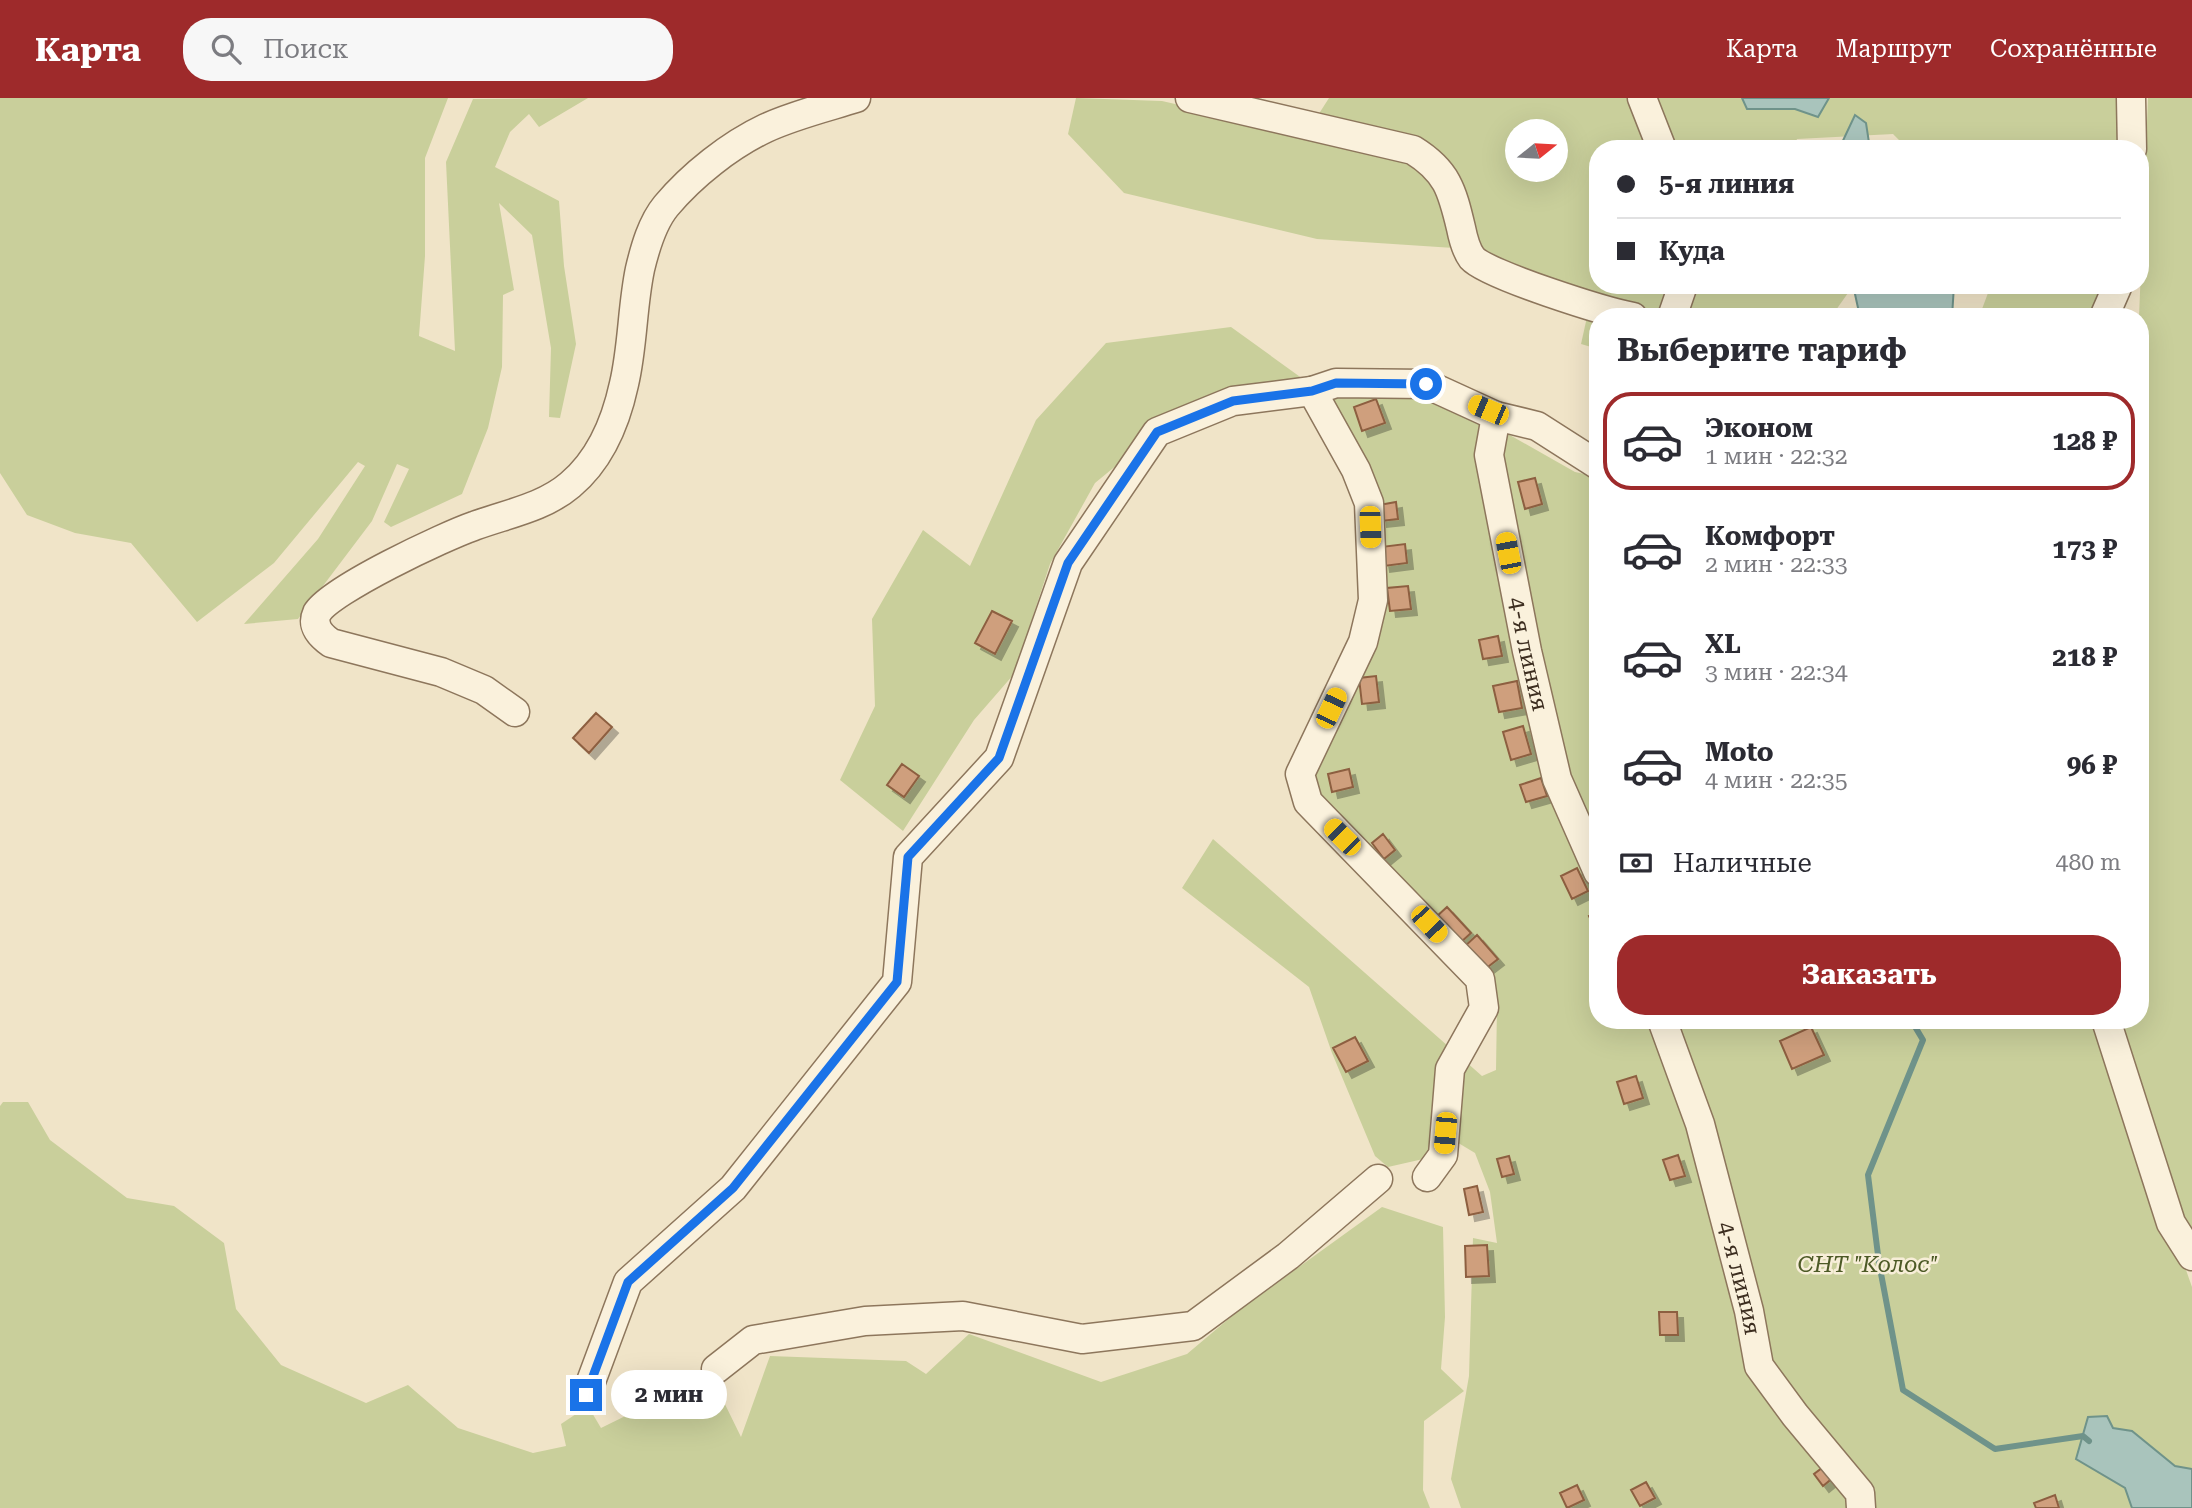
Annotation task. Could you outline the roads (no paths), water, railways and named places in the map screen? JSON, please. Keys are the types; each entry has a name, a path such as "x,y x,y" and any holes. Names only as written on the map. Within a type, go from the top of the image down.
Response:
{"street":[{"path":"514,712 484,690 441,671 331,643 321,636 315,625 317,613 331,599 361,580 471,527 547,501 570,485 588,467 604,442 620,401 630,358 640,270 651,233 665,207 693,180 737,145 767,128 856,98"},
{"path":"1190,98 1413,150 1434,163 1447,181 1464,242 1472,258 1488,270 1597,308"},
{"path":"1642,98 1658,140"},
{"path":"2131,98 2132,140"},
{"path":"586,1395 628,1282 733,1188 897,982 908,857 999,758 1068,563 1157,432 1233,401 1312,391 1336,383 1426,384 1496,416 1536,426 1589,460"},
{"path":"1312,391 1356,470 1369,503 1373,600 1363,642 1300,774 1308,802 1480,979 1484,996 1484,1008 1450,1069 1443,1154 1427,1177"},
{"name":"4-я линия","path":"1496,416 1489,455 1527,652 1558,779 1589,851"},
{"name":"4-я линия","path":"1665,1029 1700,1124 1749,1311 1759,1366 1795,1415 1860,1493 1861,1508"},
{"path":"2109,1029 2171,1223 2192,1256"},
{"path":"716,1369 753,1340 865,1321 963,1316 1082,1339 1193,1326 1288,1256 1378,1179"}],"water":[{"path":"1742,98 1829,98 1818,117 1795,109 1747,109"},
{"path":"1855,115 1866,123 1869,140 1843,140"},
{"path":"1855,294 1953,294 1953,308 1858,308"},
{"path":"2107,1416 2113,1428 2132,1431 2175,1466 2192,1469 2192,1508 2132,1508 2125,1488 2076,1459 2088,1417"}],"waterway":[{"path":"1916,1029 1923,1040 1868,1175 1879,1263 1903,1390 1995,1449 2083,1436 2089,1441"}],"park label":[{"name":"СНТ \"Колос\"","path":"1868,1264"}]}
